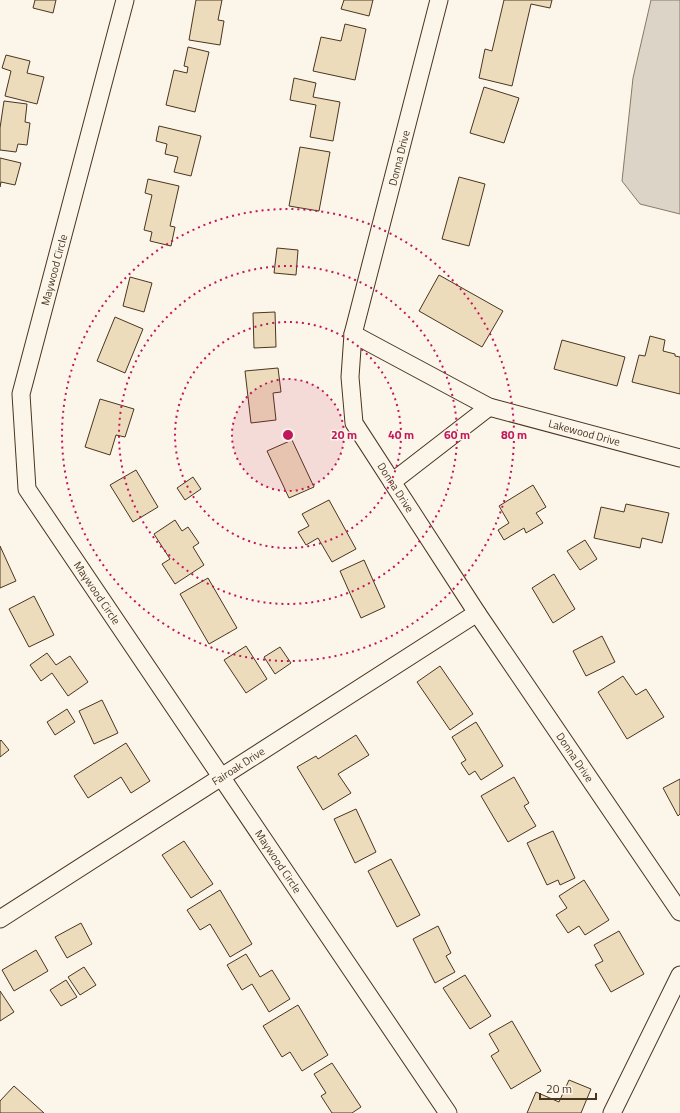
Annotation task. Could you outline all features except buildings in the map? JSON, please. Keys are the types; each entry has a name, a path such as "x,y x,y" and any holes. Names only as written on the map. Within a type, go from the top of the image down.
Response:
{"street":[{"name":"Maywood Circle","path":"125,0 21,394 28,489 448,1113"},
{"name":"Donna Drive","path":"439,0 353,334 350,377 354,423 477,613 680,912"},
{"name":"Lakewood Drive","path":"353,334 489,407 680,458"},
{"path":"392,482 489,407"},
{"name":"Fairoak Drive","path":"0,919 477,613"},
{"path":"612,1113 680,975"}],"shaded area":[{"path":"651,0 680,0 680,214 640,204 622,181 633,78"}]}
